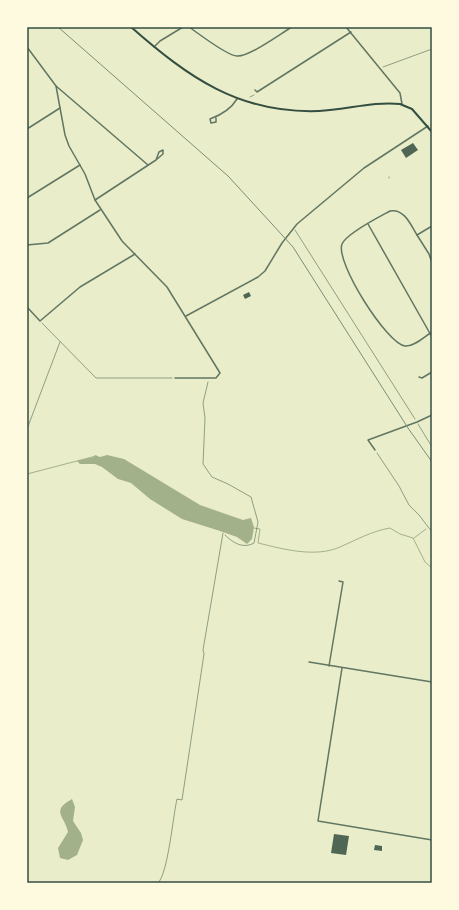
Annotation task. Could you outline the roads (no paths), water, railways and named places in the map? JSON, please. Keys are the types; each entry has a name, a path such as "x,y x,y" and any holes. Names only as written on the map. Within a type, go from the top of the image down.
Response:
{"main road":[{"path":"131,27 168,60 218,91 237,98 269,107 302,111 402,104 412,109 432,132"}],"street":[{"path":"154,47 160,41 183,27"},
{"path":"189,27 229,54 237,56 247,53 292,27"},
{"path":"346,27 400,93 402,104"},
{"path":"256,91 351,32"},
{"path":"27,47 56,86 148,165"},
{"path":"56,86 69,146 80,165 100,210 115,232 167,287 220,372 216,378 175,378"},
{"path":"216,118 234,104 237,98"},
{"path":"27,129 60,108"},
{"path":"186,316 258,277 265,271 292,228 364,168 428,126"},
{"path":"95,200 156,160 163,154 163,150 159,152 156,160"},
{"path":"27,198 80,165"},
{"path":"27,245 48,243 100,210"},
{"path":"431,333 412,345 404,346 393,339 380,324 354,283 342,252 342,244 345,239 368,224 390,211 397,211 403,214 417,235 432,263"},
{"path":"368,224 432,337"},
{"path":"417,235 432,226"},
{"path":"27,307 40,321 80,288 135,254"},
{"path":"418,377 422,378 432,372"},
{"path":"375,450 368,440 432,415"},
{"path":"329,666 343,582 339,580"},
{"path":"309,662 432,682"},
{"path":"342,668 318,821 432,840"}],"waterway":[{"path":"27,474 96,456"},
{"path":"254,528 260,529 258,543 288,550 310,552 330,550 370,533 390,528 400,534 413,538 425,562 432,568"},
{"path":"414,538 426,529"}],"railway":[{"path":"58,27 228,176 293,247 408,428 432,462"}]}
